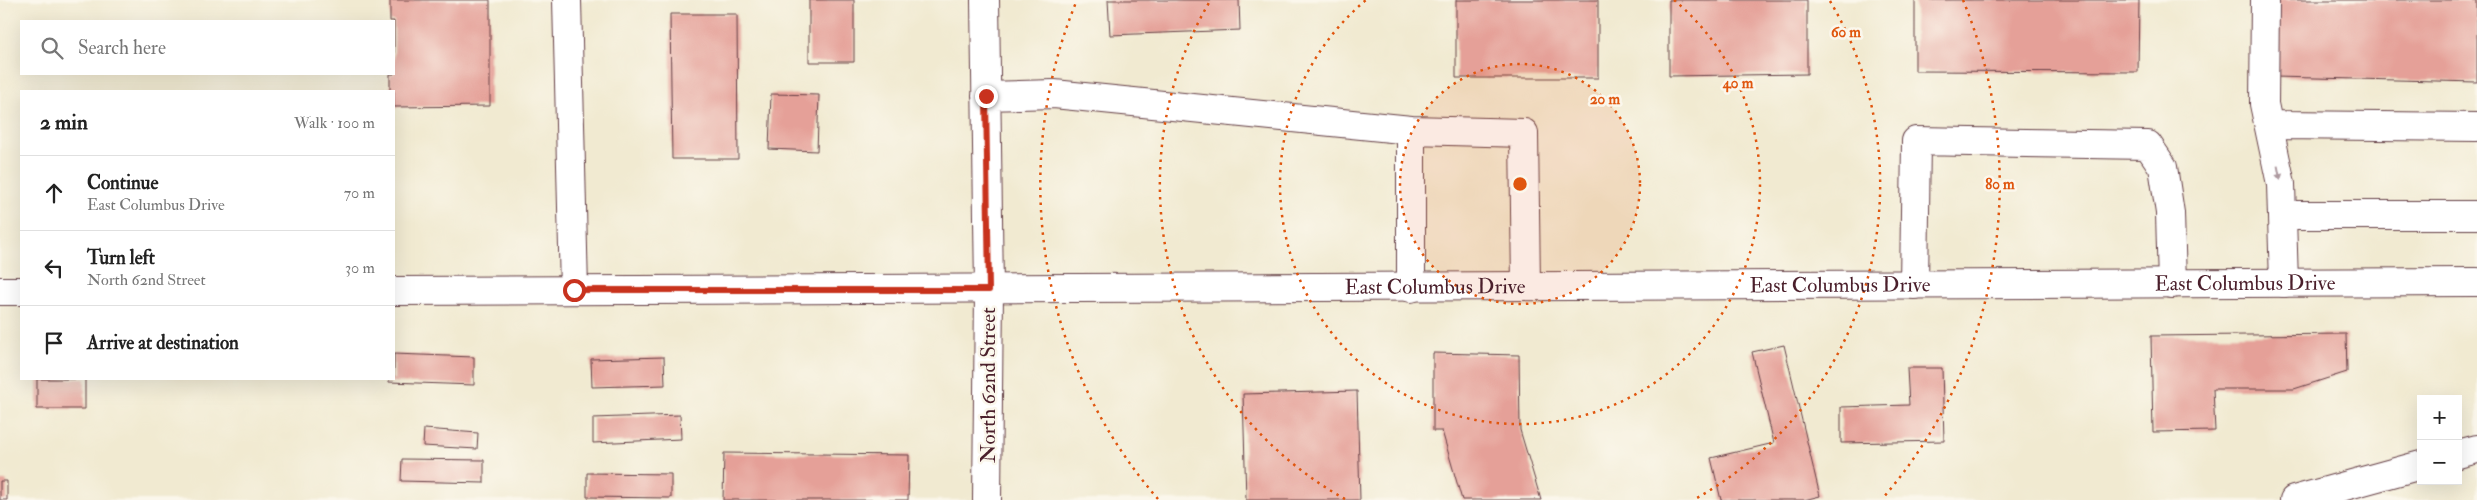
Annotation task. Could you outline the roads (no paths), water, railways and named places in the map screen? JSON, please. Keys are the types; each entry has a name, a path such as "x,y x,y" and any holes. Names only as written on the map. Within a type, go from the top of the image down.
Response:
{"main road":[{"path":"567,0 574,290"},
{"name":"North 62nd Street","path":"985,0 989,290 987,500"},
{"path":"2265,0 2264,104 2281,184 2284,283"},
{"path":"986,96 1054,94 1411,130 1524,133 1526,286"},
{"path":"2270,126 2477,127"},
{"path":"1411,130 1411,288"},
{"path":"1914,285 1916,141 2148,145 2163,167 2170,213 2172,284"},
{"path":"2282,214 2477,215"},
{"name":"East Columbus Drive","path":"395,291 989,290 2477,282"},
{"path":"0,291 20,291"},
{"path":"2462,453 2477,449"},
{"path":"2294,500 2417,466"}]}
